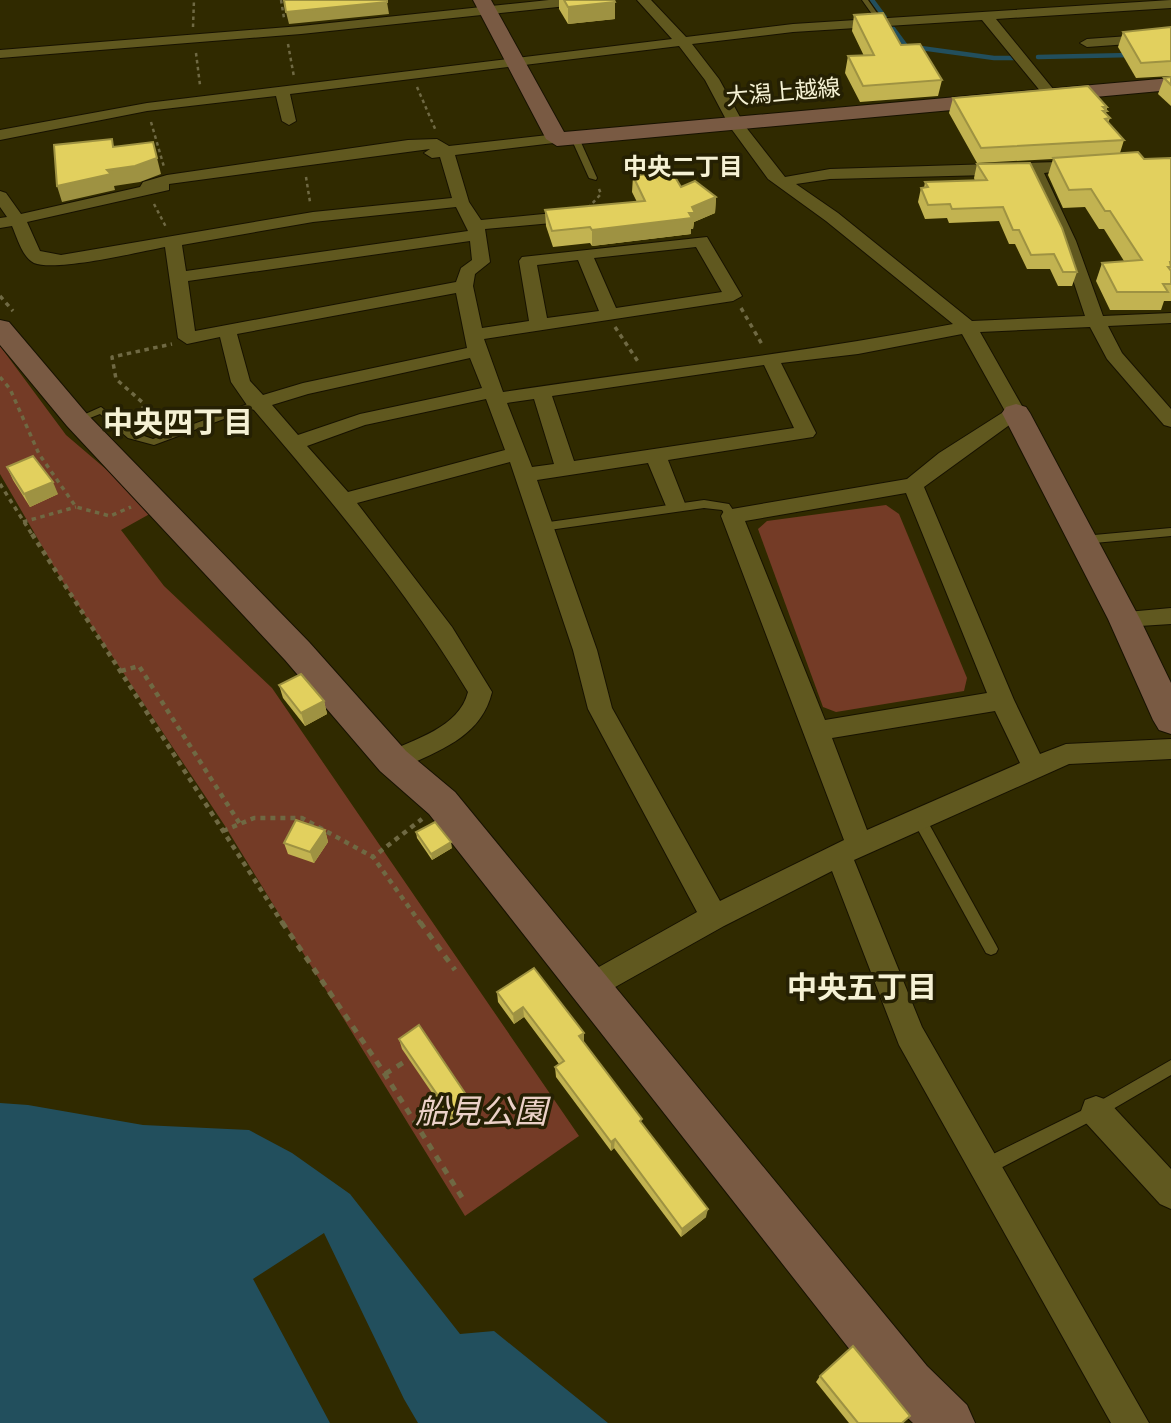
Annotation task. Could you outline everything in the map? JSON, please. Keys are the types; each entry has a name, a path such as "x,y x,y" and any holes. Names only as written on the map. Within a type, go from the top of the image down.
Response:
{"street":[{"path":"0,54 193,37 484,5 586,0"},
{"path":"644,0 684,43 712,79 736,123 769,169 968,327 1124,619 1171,720"},
{"path":"0,135 147,107 516,64 793,28 1171,4"},
{"path":"147,190 149,185 167,180 301,159 566,138 516,64 484,5"},
{"path":"986,16 1051,96"},
{"path":"1087,43 1171,37"},
{"name":"大潟上越線","path":"566,138 1171,84"},
{"path":"282,90 289,121"},
{"path":"8,221 147,190 304,165 442,148"},
{"path":"442,148 461,202 477,230 481,262 467,272 464,286 475,343 525,475 585,650 600,709 713,917"},
{"path":"782,182 830,174 1034,169 1097,163"},
{"path":"1034,169 1068,241 1095,319 1114,355 1171,421"},
{"path":"0,196 8,221 33,254 49,261 313,217 461,202"},
{"path":"176,278 574,216"},
{"path":"173,241 176,278 187,338 464,286"},
{"path":"256,404 539,324 733,296 701,241 528,261 539,324"},
{"path":"584,254 609,314"},
{"path":"293,444 360,420 496,395 541,392 858,348 968,327 1095,319 1171,318"},
{"path":"0,328 77,420 296,651 393,761 442,803 909,1384 949,1423"},
{"path":"227,331 240,382 256,404 342,500 444,633 480,692 473,716 463,725 393,761"},
{"path":"525,475 806,433 771,359"},
{"path":"541,392 566,468"},
{"path":"1016,413 946,458 913,485 732,516 817,731 849,850 911,1035 1131,1423"},
{"path":"342,500 515,454"},
{"path":"656,456 675,506"},
{"path":"913,485 1002,700 1035,769"},
{"path":"1124,619 1171,616"},
{"path":"817,731 1002,700"},
{"path":"591,986 713,917 849,850 1066,754 1171,748"},
{"path":"1096,1111 1171,1193"}],"lane":[{"path":"865,0 881,23"},
{"path":"566,138 593,178"},
{"path":"77,420 101,410 133,438 140,442 154,442 256,404"},
{"path":"542,527 675,506 715,504 725,507 732,516"},
{"path":"1083,540 1171,532"},
{"path":"919,819 991,949"},
{"path":"987,1166 1096,1111 1171,1068"}],"path":[{"path":"194,0 193,37 203,100"},
{"path":"412,76 442,148"},
{"path":"147,107 167,180"},
{"path":"304,165 313,217"},
{"path":"574,216 589,214 588,205 601,194 593,178"},
{"path":"147,190 173,241"},
{"path":"733,296 771,359"},
{"path":"609,314 620,338 630,344 645,376"},
{"path":"133,438 147,424 146,415 142,402 116,379 112,357 172,344 187,338"},
{"path":"0,377 16,401 39,454 76,507"},
{"path":"0,484 223,831 385,1074 463,1199"},
{"path":"23,522 76,507 110,516 152,499"},
{"path":"121,671 139,666 240,824"},
{"path":"373,857 442,803"},
{"path":"223,831 254,818 302,818 373,857 455,970"},
{"path":"385,1074 408,1059"}],"green space":[{"name":"船見公園","path":"0,346 66,435 155,511 121,530 164,586 272,688 579,1136 465,1216 225,826 63,582 0,474"},
{"path":"886,505 899,514 967,678 964,691 836,712 823,707 758,529 767,521"}],"water":[{"path":"0,1103 28,1105 143,1125 249,1130 292,1153 350,1194 460,1334 494,1331 608,1423 0,1423"}],"pier":[{"path":"324,1233 418,1423 330,1423 253,1279"}],"building":[{"path":"284,0 387,0 387,2 286,12"},
{"path":"564,0 614,0 615,2 568,7"},
{"path":"883,13 901,45 920,44 942,80 863,86 848,56 874,55 854,15"},
{"path":"1171,27 1171,61 1141,63 1123,32"},
{"path":"1088,86 1107,107 1103,107 1107,111 1103,111 1110,118 1105,119 1124,140 981,148 953,98"},
{"path":"112,139 113,147 153,142 157,158 135,166 107,170 111,174 57,186 54,145"},
{"path":"1138,152 1144,159 1171,158 1171,267 1168,267 1171,271 1171,284 1163,284 1168,292 1117,292 1102,263 1142,260 1110,211 1105,211 1091,189 1069,190 1053,158"},
{"path":"1030,163 1062,228 1077,272 1063,272 1054,254 1031,255 1019,230 1013,230 1003,207 952,209 950,204 928,205 921,188 928,187 925,182 987,180 977,164"},
{"path":"655,173 675,177 681,187 695,181 716,197 692,207 695,213 689,213 692,218 592,230 590,227 552,231 545,210 645,201 633,176"},
{"path":"33,456 53,482 24,494 7,467"},
{"path":"301,674 324,701 301,713 279,685"},
{"path":"296,820 325,830 310,852 284,843"},
{"path":"435,822 451,842 431,854 416,832"},
{"path":"534,968 584,1033 579,1036 642,1119 640,1121 708,1209 682,1229 615,1139 611,1142 555,1067 564,1061 523,1007 513,1014 497,992"},
{"path":"419,1025 471,1102 452,1116 399,1039"},
{"path":"853,1346 910,1416 902,1423 858,1423 820,1376"}],"waterway":[{"path":"872,0 906,46 994,58 1018,58"},
{"path":"1038,57 1132,55"}],"district":[{"name":"中央二丁目","path":"683,167"},
{"name":"中央四丁目","path":"178,423"},
{"name":"中央五丁目","path":"862,988"}]}
